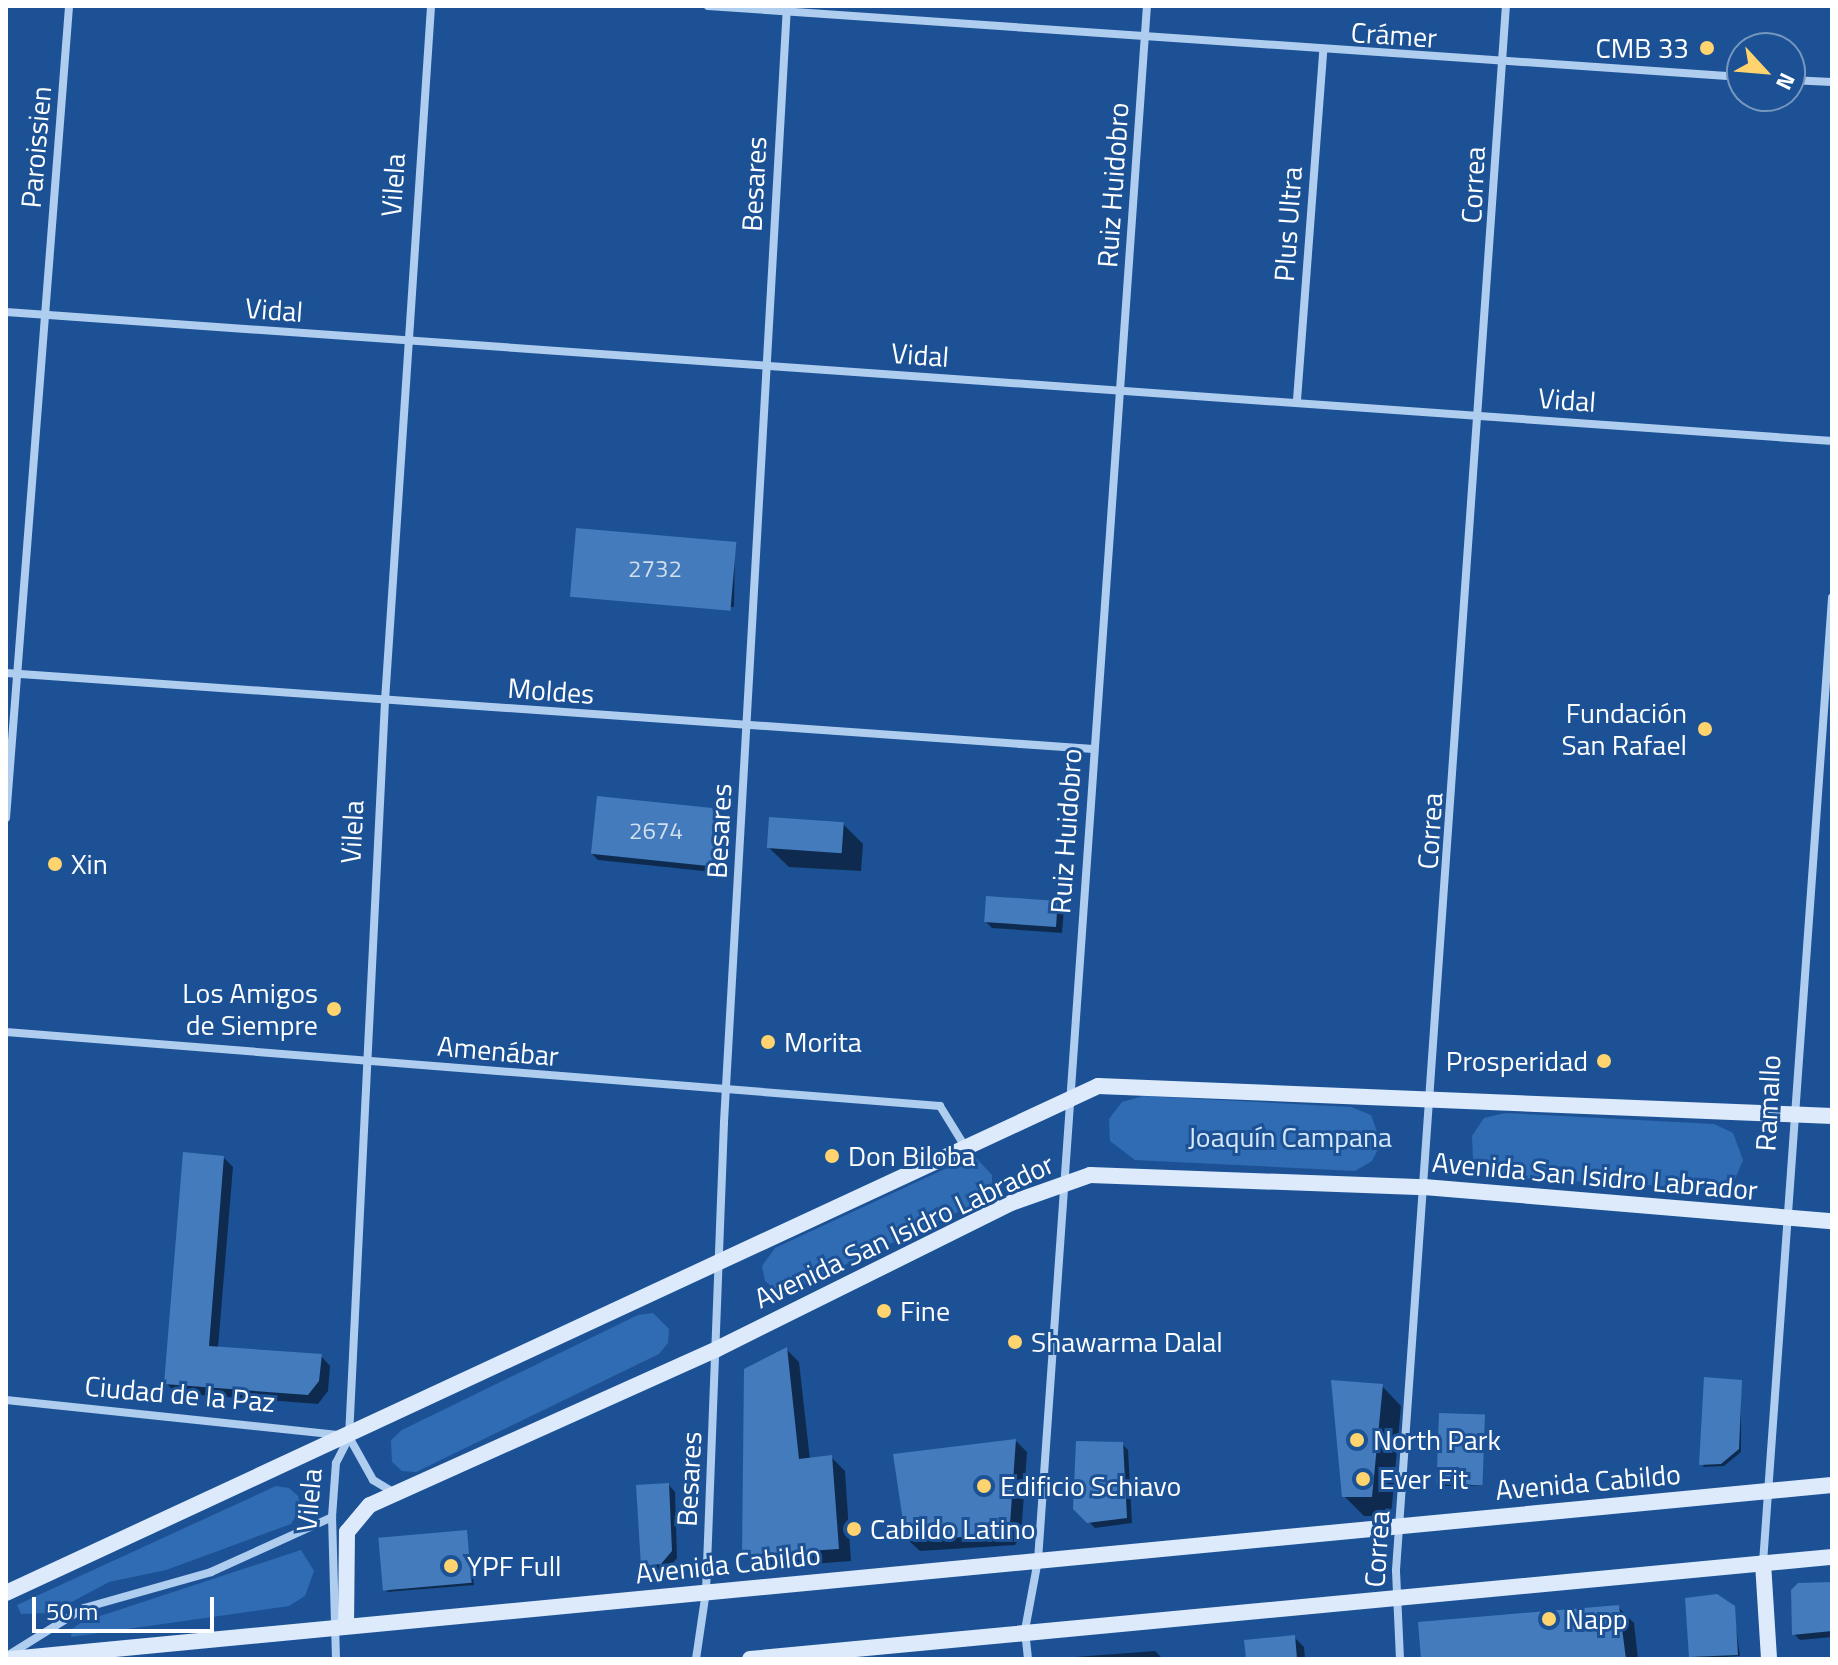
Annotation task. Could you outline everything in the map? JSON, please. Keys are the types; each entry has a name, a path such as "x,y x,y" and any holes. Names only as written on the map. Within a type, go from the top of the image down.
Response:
{"street":[{"name":"Paroissien","path":"6,818 21,674 69,6"},
{"name":"Vilela","path":"340,1627 332,1517 336,1463 349,1437 385,701 431,6"},
{"name":"Crámer","path":"708,6 787,9 1502,64 1726,76"},
{"name":"Ruiz Huidobro","path":"1028,1659 1025,1630 1038,1560 1147,6"},
{"name":"Correa","path":"1400,1659 1395,1597 1481,416 1506,6"},
{"name":"Besares","path":"696,1659 706,1591 727,1092 787,9"},
{"name":"Plus Ultra","path":"1297,400 1323,51"},
{"path":"1806,81 1832,82"},
{"name":"Vidal","path":"6,312 766,368 1297,400 1832,441"},
{"name":"Ramallo","path":"1769,1659 1763,1563 1767,1492 1832,597"},
{"name":"Moldes","path":"6,673 1093,749"},
{"path":"1819,768 1832,769"},
{"name":"Amenábar","path":"6,1032 727,1092 940,1106 964,1145"},
{"name":"Avenida San Isidro Labrador","path":"6,1593 349,1437 964,1145 1098,1086 1832,1116"},
{"name":"Avenida San Isidro Labrador","path":"397,1494 717,1349 912,1250 1065,1182 1090,1175 1424,1187 1832,1221"},
{"name":"Ciudad de la Paz","path":"6,1400 292,1426 349,1437"},
{"path":"349,1437 373,1480 397,1494"},
{"name":"Avenida Cabildo","path":"8,1658 1832,1485"},
{"name":"Vilela","path":"336,1659 347,1532 370,1505 397,1494"},
{"path":"8,1658 84,1608 211,1572 332,1517"},
{"path":"750,1659 1025,1630 1832,1557"}],"green space":[{"name":"Joaquín Campana","path":"1143,1096 1351,1107 1371,1115 1381,1143 1372,1161 1355,1171 1135,1160 1110,1141 1109,1119 1122,1102"},
{"path":"1505,1113 1714,1124 1733,1133 1743,1160 1735,1179 1717,1189 1498,1177 1473,1158 1472,1136 1484,1118"},
{"path":"977,1159 992,1175 992,1189 983,1200 790,1291 776,1290 765,1281 762,1266 775,1248 962,1161"},
{"path":"653,1313 669,1329 668,1343 659,1354 416,1472 402,1471 392,1462 391,1440 402,1430 638,1315"},
{"path":"276,1486 289,1488 298,1496 301,1508 291,1524 166,1570 109,1582 51,1613 21,1614 17,1605"},
{"path":"301,1550 314,1571 305,1596 289,1606 71,1637 72,1629 82,1622"}],"building":[{"path":"576,528 736,542 730,611 570,597"},
{"path":"597,796 721,809 715,867 591,854"},
{"path":"769,817 844,822 842,853 767,848"},
{"path":"986,896 1058,901 1056,927 984,922"},
{"path":"183,1152 224,1156 209,1346 322,1354 319,1381 308,1395 164,1384"},
{"path":"787,1347 799,1459 832,1455 839,1549 742,1555 744,1369"},
{"path":"1704,1377 1742,1380 1739,1449 1721,1464 1699,1465"},
{"name":"North Park","path":"1331,1380 1383,1384 1372,1497 1342,1497"},
{"path":"1439,1413 1485,1415 1482,1486 1437,1484"},
{"path":"1016,1439 1010,1524 1004,1534 906,1541 893,1454"},
{"path":"1076,1441 1123,1442 1127,1518 1087,1523 1073,1509"},
{"path":"669,1483 672,1551 661,1564 641,1566 636,1485"},
{"path":"467,1530 472,1583 383,1591 378,1538"},
{"path":"1832,1582 1832,1631 1792,1635 1791,1590 1798,1583"},
{"path":"1717,1594 1735,1606 1738,1655 1689,1657 1685,1598"},
{"path":"1619,1605 1626,1659 1421,1659 1418,1622"},
{"path":"1295,1635 1297,1659 1246,1659 1244,1640"}],"place":[{"name":"CMB 33","path":"1707,48"},
{"name":"Fundación San Rafael","path":"1705,729"},
{"name":"Xin","path":"55,864"},
{"name":"Los Amigos de Siempre","path":"334,1009"},
{"name":"Morita","path":"768,1042"},
{"name":"Prosperidad","path":"1604,1061"},
{"name":"Don Biloba","path":"832,1156"},
{"name":"Fine","path":"884,1311"},
{"name":"Shawarma Dalal","path":"1015,1342"},
{"name":"North Park","path":"1357,1440"},
{"name":"Ever Fit","path":"1363,1479"},
{"name":"Edificio Schiavo","path":"984,1486"},
{"name":"Cabildo Latino","path":"854,1529"},
{"name":"YPF Full","path":"451,1566"},
{"name":"Napp","path":"1549,1619"}]}
